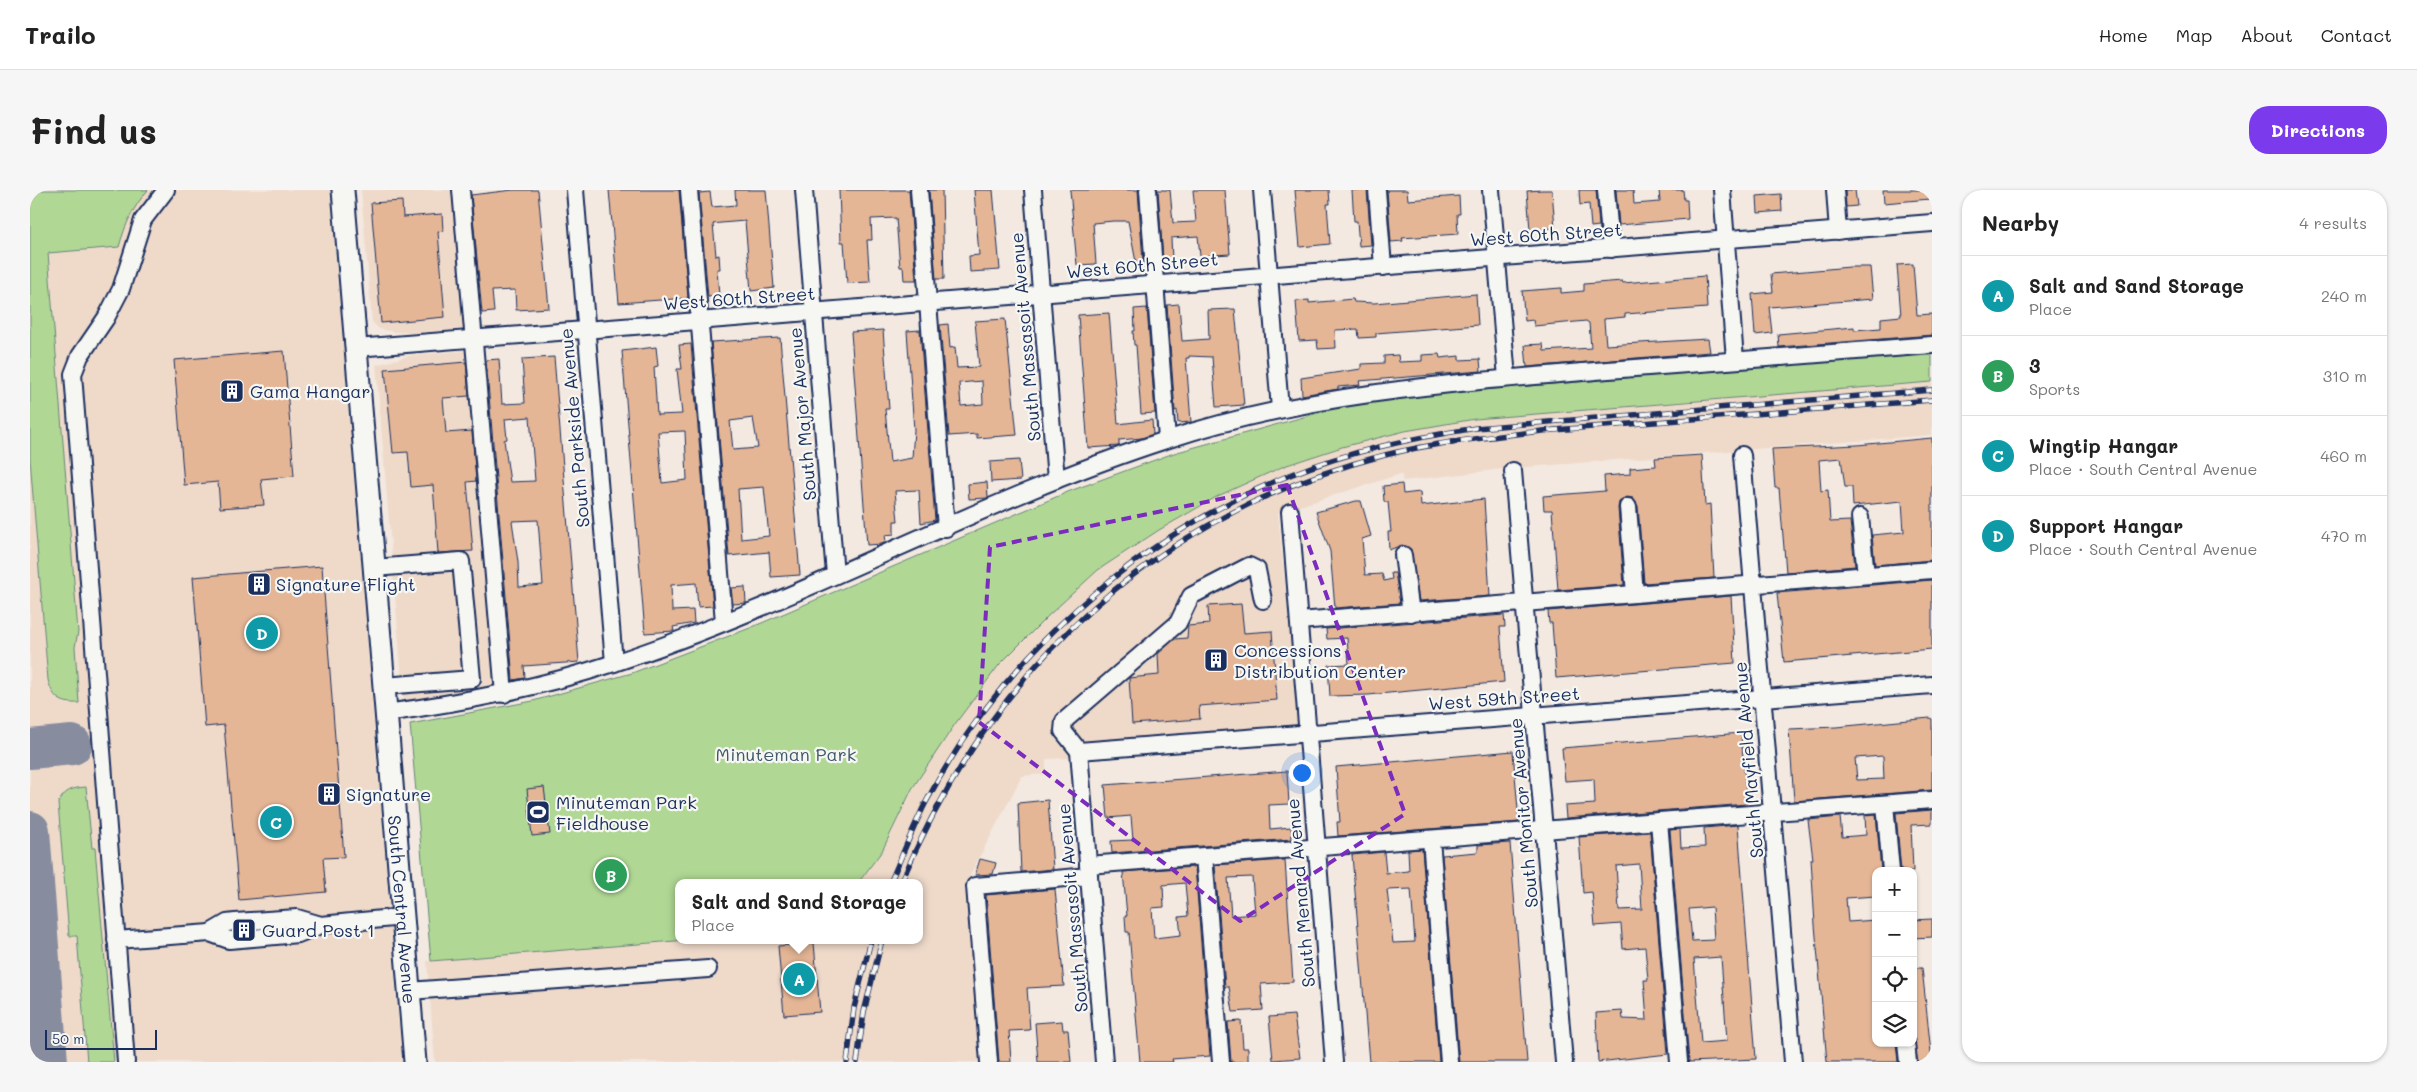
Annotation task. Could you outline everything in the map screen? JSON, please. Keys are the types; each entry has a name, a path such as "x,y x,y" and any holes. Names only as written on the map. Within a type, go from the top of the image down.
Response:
{"main road":[{"name":"South Central Avenue","path":"343,190 415,1062"}],"street":[{"path":"126,1062 73,374 80,356 106,318 121,289 143,220 166,190"},
{"path":"461,190 504,694"},
{"name":"South Parkside Avenue","path":"575,190 614,663"},
{"path":"689,190 724,622"},
{"name":"South Major Avenue","path":"804,190 835,575"},
{"path":"918,190 946,528"},
{"name":"South Massasoit Avenue","path":"1033,190 1056,480"},
{"path":"1148,190 1168,439"},
{"path":"1262,190 1280,409"},
{"path":"1377,190 1384,266"},
{"path":"1491,190 1507,378"},
{"path":"1606,190 1611,249"},
{"path":"1722,190 1735,360"},
{"path":"1835,190 1838,231"},
{"name":"West 60th Street","path":"356,348 1932,223"},
{"path":"386,713 504,694 614,663 724,622 1056,480 1168,439 1280,409 1412,387 1932,345"},
{"name":"South Mayfield Avenue","path":"1742,455 1793,1062"},
{"name":"South Monitor Avenue","path":"1513,471 1564,1062"},
{"path":"1628,507 1635,594"},
{"name":"South Menard Avenue","path":"1290,512 1334,1062"},
{"path":"1860,517 1866,575"},
{"path":"1403,555 1411,613"},
{"path":"374,568 461,561 472,679 384,686"},
{"path":"1079,752 1063,730 1064,721 1178,623 1191,596 1249,566 1257,570 1263,600"},
{"path":"1299,622 1932,570"},
{"name":"West 59th Street","path":"1079,752 1932,685"},
{"name":"South Massasoit Avenue","path":"1079,752 1104,1062"},
{"path":"989,1062 975,886 1204,856 1932,800"},
{"path":"1885,804 1891,867"},
{"path":"1659,821 1679,1062"},
{"path":"1431,839 1449,1062"},
{"path":"1204,856 1221,1062"},
{"path":"116,940 210,933 230,940 298,934 321,925 403,917"},
{"path":"409,991 708,969"},
{"path":"1906,1047 1908,1062"}],"highlighted area":[{"path":"1287,485 1405,814 1240,921 979,722 990,547"}],"shaded area":[{"path":"30,190 330,190 402,1062 30,1062"},
{"path":"361,190 461,190 472,328 416,333 393,332 379,329 372,322"},
{"path":"474,350 503,687 404,704 376,365 412,355"},
{"path":"1932,382 1932,435 1503,469 1403,481 1401,474 1278,513 1299,725 1073,745 1072,758 1046,759 1046,774 1022,776 967,881 984,1062 435,1062 427,961 675,941 675,944 923,944 923,879 861,879 882,851 912,790 955,724 999,665 1049,615 1098,570 1159,530 1218,496 1284,466 1342,447 1405,431 1475,419"}],"green space":[{"path":"30,190 148,190 130,217 119,247 48,253 78,632 75,647 79,703 58,699 52,691 48,680 30,459"},
{"name":"Minuteman Park","path":"1932,352 1932,382 1475,419 1405,431 1342,447 1284,466 1218,496 1159,530 1098,570 1049,615 999,665 955,724 912,789 882,851 861,879 675,879 675,941 431,961 410,724 533,701 632,673 750,628 1070,491 1174,453 1343,406 1399,397"},
{"path":"86,787 92,848 95,848 114,1062 87,1062 77,936 69,936 58,803 69,790"}],"building":[{"path":"513,190 538,190 549,308 516,310 515,290 492,291 494,312 482,313 471,195"},
{"path":"609,190 679,190 688,298 619,303"},
{"path":"735,190 766,190 774,288 751,291 745,221 713,224 716,256 719,255 720,269 717,269 719,296 708,297 699,193 710,192 712,207 736,205"},
{"path":"839,190 909,190 916,280 904,280 903,267 900,267 896,218 871,219 872,240 867,240 870,282 847,283 844,242 841,242"},
{"path":"929,190 942,190 944,279 936,279"},
{"path":"974,190 993,190 1000,270 970,272 969,256 979,255"},
{"path":"1070,190 1138,190 1143,262 1136,262 1128,221 1113,221 1093,223 1096,264 1077,265"},
{"path":"1158,190 1170,190 1173,223 1196,222 1193,190 1225,190 1230,254 1200,256 1198,236 1171,238 1172,260 1163,260"},
{"path":"1295,190 1329,190 1330,204 1327,204 1330,244 1300,247"},
{"path":"1352,190 1367,190 1371,245 1359,246 1357,221 1354,221"},
{"path":"1387,190 1407,190 1408,200 1459,196 1460,214 1457,214 1458,234 1402,238 1403,241 1391,242"},
{"path":"1552,190 1555,228 1530,230 1527,191"},
{"path":"1579,190 1596,190 1599,226 1591,227 1589,204 1580,205"},
{"path":"1616,190 1633,190 1634,204 1660,202 1659,190 1683,190 1684,200 1687,200 1688,219 1619,225"},
{"path":"1845,190 1855,190 1857,206 1846,207"},
{"path":"1883,190 1929,190 1930,199 1884,203"},
{"path":"1781,194 1782,211 1758,213 1757,196"},
{"path":"402,201 403,217 442,214 443,231 438,232 445,317 381,323 371,203"},
{"path":"1913,264 1917,315 1932,314 1932,335 1779,347 1778,334 1854,327 1854,330 1881,328 1881,318 1901,316 1897,265"},
{"path":"1870,267 1873,299 1769,307 1772,333 1755,335 1752,294 1773,292 1771,274"},
{"path":"1705,276 1707,308 1625,314 1625,317 1604,319 1604,321 1606,345 1708,339 1710,352 1527,367 1525,345 1543,344 1544,351 1591,348 1589,323 1586,321 1534,326 1533,320 1525,321 1522,291 1561,288 1561,293 1584,291 1584,284 1622,281 1623,283"},
{"path":"1476,294 1478,325 1376,333 1376,337 1359,338 1358,329 1335,330 1336,348 1318,349 1317,340 1299,341 1296,301 1309,300 1309,303 1353,299 1354,302 1374,303"},
{"path":"1179,304 1182,341 1209,339 1208,310 1235,309 1244,405 1216,407 1212,357 1189,356 1189,358 1186,358 1191,422 1178,423 1177,410 1175,411 1167,305"},
{"path":"1147,308 1155,413 1141,414 1136,345 1134,345 1133,331 1135,331 1134,309"},
{"path":"1109,313 1118,424 1152,420 1153,434 1142,438 1119,440 1119,446 1088,448 1078,315"},
{"path":"1005,319 1017,435 977,438 977,434 949,436 940,325 948,324 950,348 955,347 957,368 979,367 975,321","holes":["982,381 983,404 961,406 959,383"]},
{"path":"883,330 889,409 885,409 890,462 912,458 914,430 907,331 920,330 935,520 921,523 919,490 895,491 898,521 894,521 894,534 885,535 886,542 882,544 867,545 851,332"},
{"path":"780,338 800,575 771,577 769,552 729,556 711,342","holes":["753,418 758,448 733,450 730,421","764,487 769,536 741,539 738,489"]},
{"path":"691,344 713,606 698,607 696,583 671,585 672,611 693,610 694,623 673,627 674,631 645,633 622,351 656,347 658,366 654,367 657,415 682,414 677,369 682,369 679,345","holes":["685,431 687,480 662,483 658,432"]},
{"name":"Gama Hangar","path":"284,351 294,476 261,479 264,505 220,508 218,482 184,485 174,360"},
{"path":"1439,354 1440,358 1459,356 1459,360 1480,359 1481,371 1359,381 1360,385 1338,387 1338,389 1302,395 1301,378 1361,369 1361,364 1384,363 1384,356 1398,355 1399,362 1422,361 1422,355"},
{"path":"554,357 579,662 524,666 525,678 513,680 486,360 499,359 502,404 525,403 522,359","holes":["530,417 535,481 510,482 504,440 507,439 505,419","538,520 543,585 519,587 518,562 512,521"]},
{"path":"466,362 469,396 443,398 446,433 472,431 476,481 467,482 473,551 438,553 433,485 411,487 408,452 393,453 385,369"},
{"path":"1932,438 1932,560 1875,565 1872,535 1904,532 1902,501 1853,506 1852,487 1845,487 1841,458 1819,460 1821,491 1828,490 1830,522 1850,521 1855,566 1786,572 1779,488 1775,488 1772,449 1857,445"},
{"path":"1702,455 1705,505 1710,504 1714,578 1644,583 1638,506 1633,498 1627,497 1619,502 1618,508 1624,585 1558,590 1552,510 1544,510 1543,496 1605,491 1604,476 1630,474 1630,468 1656,466 1655,458"},
{"path":"1019,460 1021,480 991,482 990,462"},
{"path":"987,482 988,498 969,499 968,484"},
{"path":"1402,484 1403,494 1420,492 1421,506 1484,499 1490,596 1419,601 1411,549 1402,545 1389,550 1388,532 1391,532 1388,502 1384,502 1383,486"},
{"path":"1361,501 1371,536 1362,539 1365,575 1382,574 1384,581 1392,579 1391,573 1395,573 1400,603 1335,608 1330,551 1316,512"},
{"path":"322,566 344,857 323,858 326,892 239,900 224,725 205,727 193,577"},
{"path":"1932,580 1932,649 1784,662 1777,593"},
{"path":"745,587 746,603 733,604 731,588"},
{"path":"1731,596 1735,663 1556,678 1552,623 1549,623 1548,611"},
{"name":"Concessions Distribution Center","path":"1241,604 1244,633 1272,631 1277,700 1199,706 1200,719 1132,724 1129,678 1159,675 1158,654 1175,639 1187,638 1188,626 1209,624 1208,606"},
{"path":"1504,615 1505,627 1500,627 1504,682 1368,695 1330,696 1328,665 1349,664 1347,638 1327,639 1326,629"},
{"path":"1932,719 1932,790 1794,801 1789,729","holes":["1883,756 1884,779 1857,780 1855,758"]},
{"path":"1741,733 1747,804 1566,818 1565,806 1595,804 1594,779 1565,781 1562,748"},
{"path":"1513,751 1519,822 1338,836 1337,822 1340,822 1336,767"},
{"path":"1287,771 1289,804 1269,805 1270,829 1291,827 1292,839 1112,853 1111,841 1133,840 1131,816 1108,818 1105,785"},
{"name":"Minuteman Park Fieldhouse","path":"544,787 550,834 532,836 527,789"},
{"path":"1048,800 1053,869 1021,872 1018,803"},
{"path":"1932,810 1932,824 1911,825 1913,867 1901,867 1896,813"},
{"path":"1876,814 1881,867 1872,867 1872,896 1846,898 1848,922 1872,920 1872,1047 1896,1047 1898,1062 1827,1062 1815,925 1811,859 1813,859 1808,820 1840,817 1842,837 1866,835 1865,815"},
{"path":"1738,825 1756,1059 1689,1062 1670,830 1680,829 1681,848 1705,847 1704,828","holes":["1712,907 1714,940 1692,941 1689,909","1721,957 1727,1041 1701,1043 1694,959"]},
{"path":"1650,832 1668,1054 1598,1062 1596,1013 1622,1011 1623,1019 1647,1020 1644,980 1648,980 1645,947 1623,949 1621,924 1595,926 1592,892 1583,893 1579,837","holes":["1639,864 1642,909 1619,910 1616,866"]},
{"path":"1510,843 1527,1062 1459,1062 1442,855 1478,852 1478,845"},
{"path":"1422,849 1439,1062 1369,1062 1352,855 1384,852 1386,873 1409,871 1408,850","holes":["1411,889 1415,942 1393,943 1387,890"]},
{"path":"980,859 996,863 993,874 975,875"},
{"path":"1285,860 1293,982 1261,984 1263,1010 1233,1012 1229,987 1225,987 1215,865","holes":["1252,877 1255,914 1231,916 1228,878"]},
{"path":"1195,867 1210,1056 1172,1059 1173,1062 1140,1062 1129,932 1126,932 1125,916 1127,916 1123,872","holes":["1185,883 1188,916 1179,917 1181,935 1154,938 1152,908 1164,907 1163,885"]},
{"path":"1055,889 1064,986 1027,988 1030,1030 1009,1031 1011,1062 999,1062 986,895"},
{"path":"1932,919 1932,937 1917,938 1917,920"},
{"path":"814,944 820,1012 784,1015 778,946"},
{"path":"1917,968 1922,968 1932,1062 1918,1062 1915,1047 1917,1047"},
{"path":"1294,1015 1300,1058 1273,1060 1269,1017"},
{"path":"1062,1021 1063,1030 1068,1030 1071,1062 1038,1062 1035,1023"},
{"path":"1241,1021 1243,1048 1248,1048 1248,1062 1231,1062 1228,1022"}],"taxiway":[{"path":"30,749 72,745"},
{"path":"30,831 48,1062"}],"railway":[{"path":"892,879 925,804 957,750 993,699 1034,651 1079,607 1127,567 1179,532 1233,501 1313,466 1359,452 1429,436 1476,428 1932,390"},
{"path":"903,879 939,805 983,733 1034,668 1091,610 1155,559 1225,516 1302,481 1385,455 1444,443 1542,431 1932,400"},
{"path":"847,1062 854,1008 870,944"},
{"path":"857,1062 864,1012 881,944"}],"place":[{"name":"Gama Hangar","path":"232,391"},
{"name":"Signature Flight","path":"259,584"},
{"name":"Support Hangar","path":"262,633"},
{"name":"Concessions Distribution Center","path":"1216,660"},
{"name":"Signature","path":"329,794"},
{"name":"Minuteman Park Fieldhouse","path":"538,812"},
{"name":"Wingtip Hangar","path":"276,822"},
{"name":"3","path":"611,875"},
{"name":"Guard Post 1","path":"244,930"},
{"name":"Salt and Sand Storage","path":"799,979"}]}
